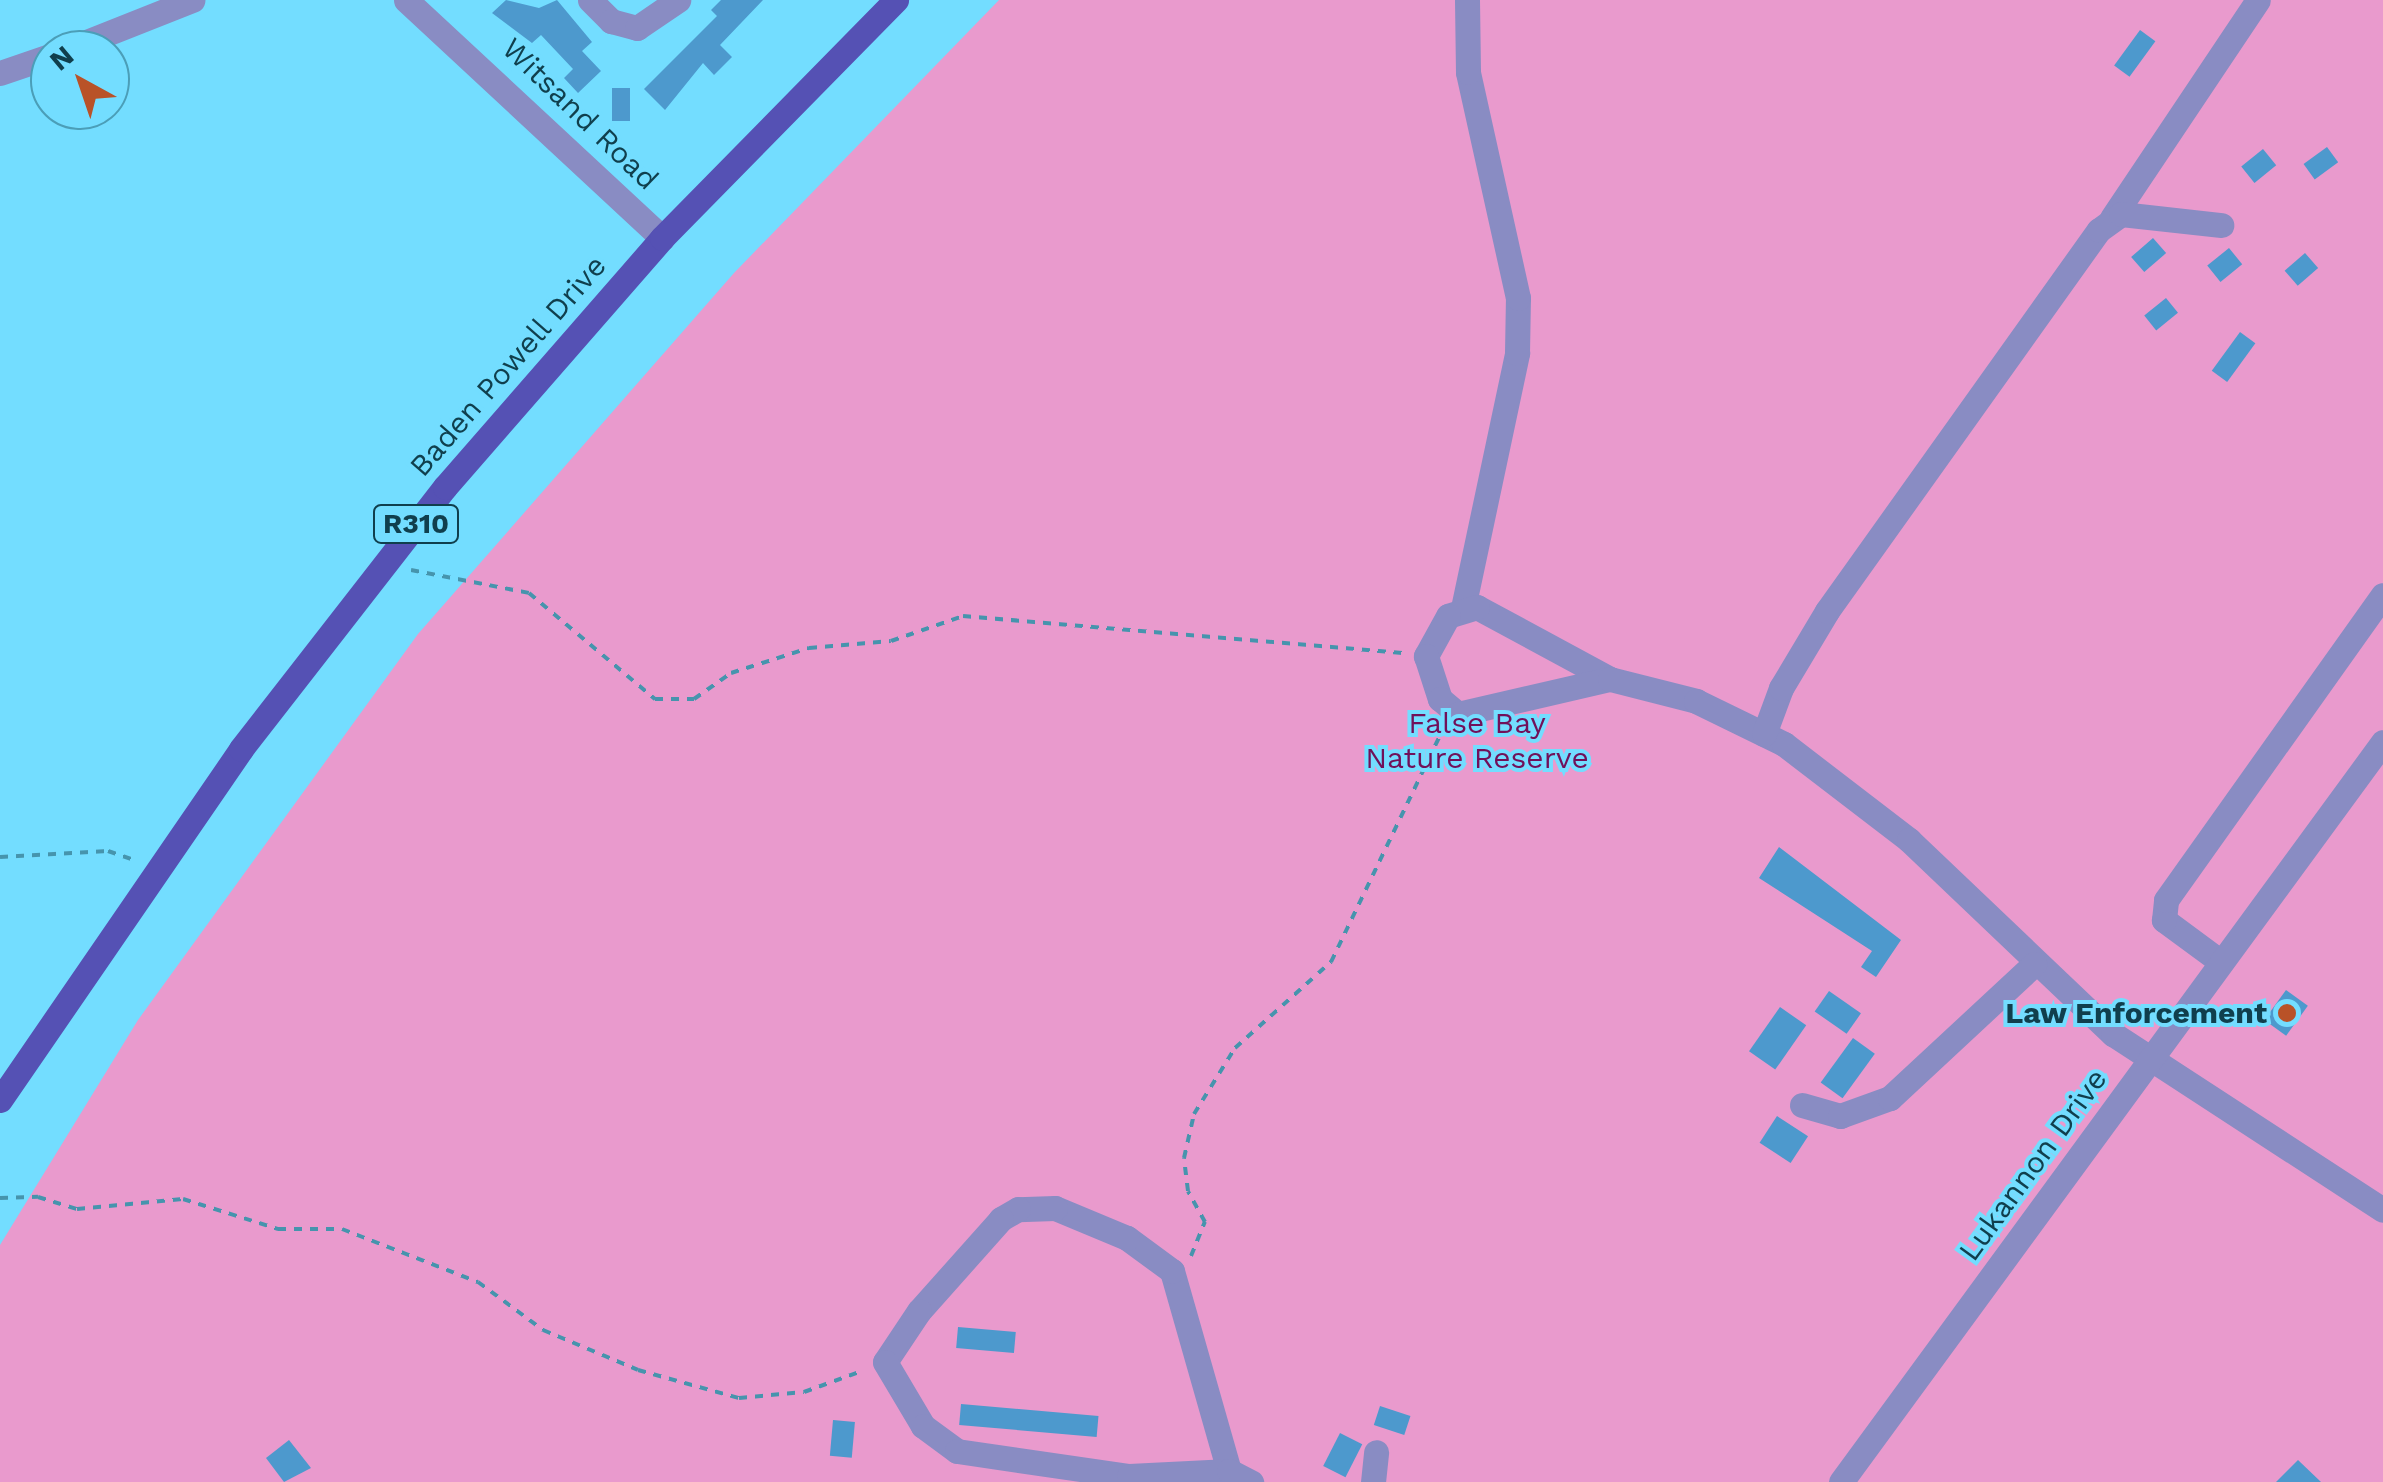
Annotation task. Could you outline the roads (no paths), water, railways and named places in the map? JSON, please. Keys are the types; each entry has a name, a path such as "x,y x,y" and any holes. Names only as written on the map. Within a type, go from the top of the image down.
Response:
{"main road":[{"name":"Baden Powell Drive","path":"0,1100 153,872 382,566 662,238 896,0"}],"street":[{"path":"116,30 192,0"},
{"name":"Witsand Road","path":"406,0 662,238"},
{"path":"590,0 611,21 637,28 678,0"},
{"path":"1467,0 1468,72 1518,298 1516,354 1463,608 1439,627 1426,656 1432,684 1451,710 1478,712 1610,679"},
{"path":"1764,734 1818,625 2112,218 2258,0"},
{"path":"0,73 30,63"},
{"path":"2112,218 2221,225"},
{"path":"2221,962 2164,920 2166,900 2383,595"},
{"path":"1463,608 1504,618 1610,679 1696,702 1764,734 1908,840 2034,964 2113,1034 2153,1056 2383,1210"},
{"name":"Lukannon Drive","path":"1841,1482 2383,742"},
{"path":"1802,1105 1840,1116 1890,1098 2034,964"},
{"path":"1018,1208 1055,1208 1126,1238 1165,1262 1180,1283 1240,1476 1130,1476 958,1451 923,1426 885,1362 940,1286 1018,1208"},
{"path":"1373,1482 1376,1452"}],"place":[{"name":"Law Enforcement","path":"2287,1013"}],"park label":[{"name":"False Bay Nature Reserve","path":"1477,740"}]}
